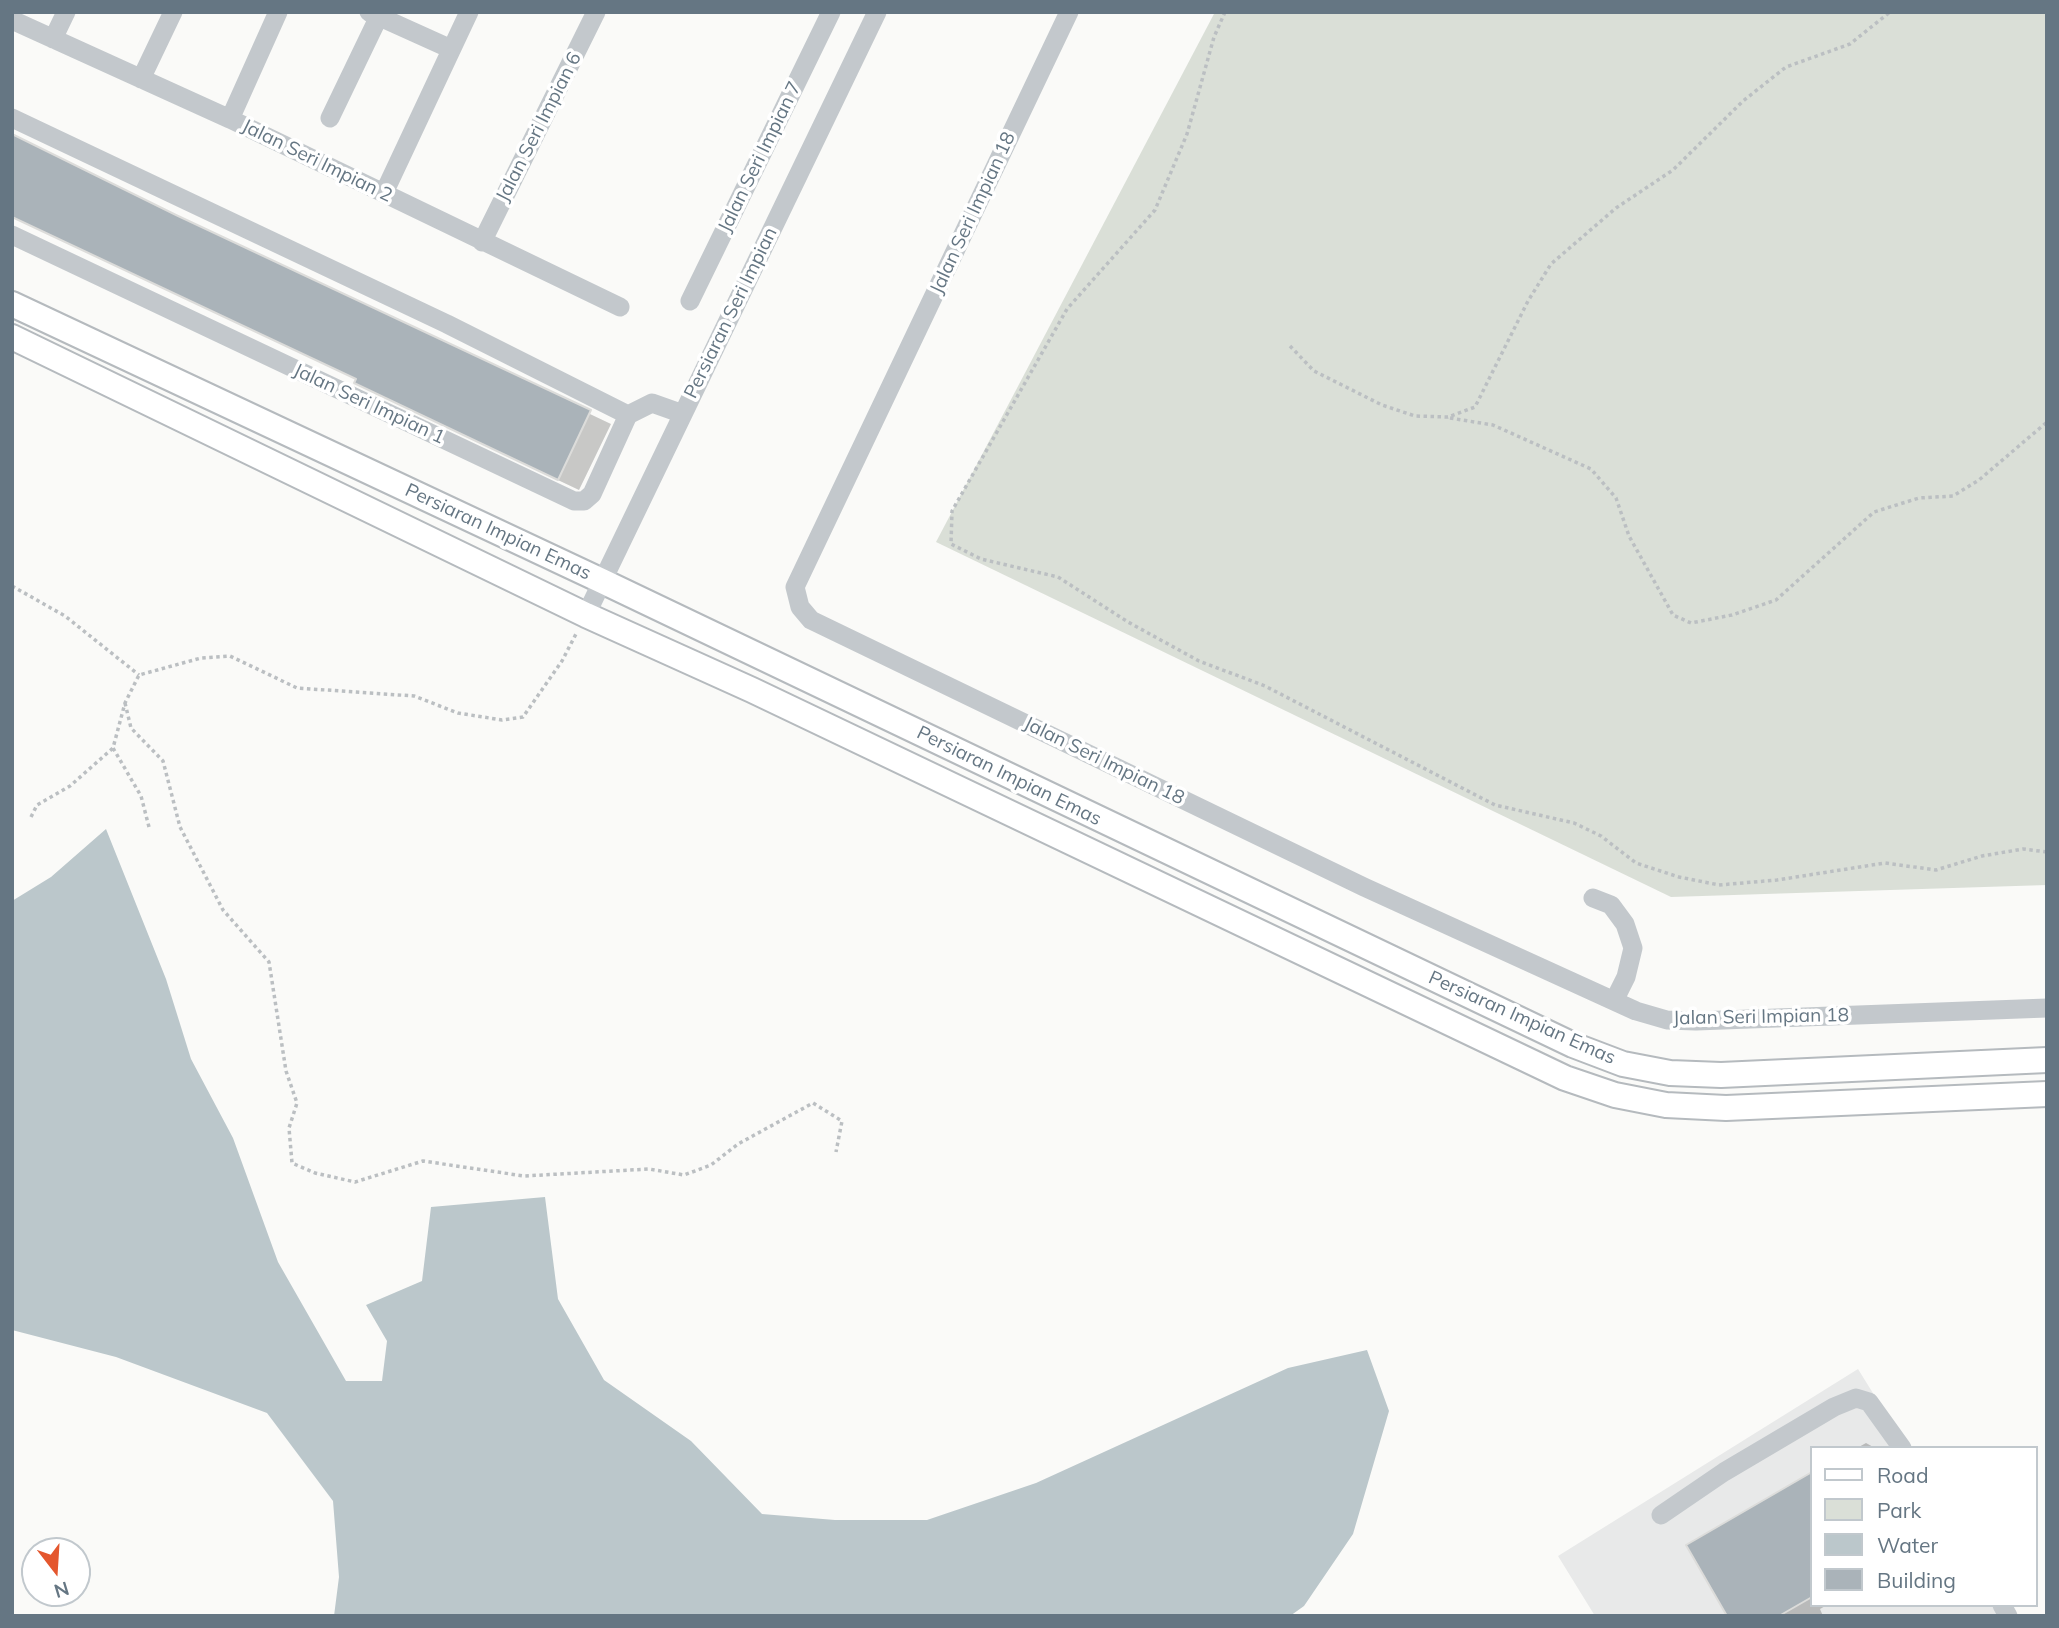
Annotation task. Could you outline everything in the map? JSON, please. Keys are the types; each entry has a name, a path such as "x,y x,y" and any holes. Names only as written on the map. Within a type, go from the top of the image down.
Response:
{"main road":[{"name":"Persiaran Impian Emas","path":"12,303 602,581 1561,1039 1623,1064 1670,1073 1721,1075 2047,1060"},
{"name":"Persiaran Impian Emas","path":"12,337 586,615 752,690 1565,1079 1666,1105 1726,1108 2047,1094"}],"street":[{"path":"53,39 65,12"},
{"path":"141,79 173,12"},
{"path":"230,119 278,12"},
{"path":"384,193 469,12"},
{"name":"Jalan Seri Impian 6","path":"482,242 596,12"},
{"name":"Jalan Seri Impian 7","path":"690,301 831,12"},
{"name":"Persiaran Seri Impian","path":"586,615 877,12"},
{"name":"Jalan Seri Impian 18","path":"1069,12 796,587 800,607 811,620 1352,881 1615,1001 1667,1020 2047,1008"},
{"path":"330,118 376,14 451,49"},
{"name":"Jalan Seri Impian 2","path":"12,20 230,119 620,307"},
{"path":"12,118 447,324 628,415 652,403 683,414"},
{"name":"Jalan Seri Impian 1","path":"12,235 574,501 584,501 592,494 628,415"},
{"path":"1593,898 1611,905 1625,924 1633,948 1626,977 1615,1001"},
{"path":"1661,1515 1724,1472 1834,1407 1856,1398 1869,1402 1901,1446"}],"path":[{"path":"1225,12 1214,37 1187,134 1155,211 1067,309 952,511 951,544 981,559 1058,577 1128,622 1199,661 1265,686 1495,805 1574,823 1601,836 1636,863 1679,877 1719,884 1754,882 1885,863 1936,870 1982,856 2023,849 2047,852"},
{"path":"1448,417 1475,407 1528,301 1551,264 1616,208 1673,170 1743,101 1786,67 1850,44 1890,12"},
{"path":"1290,346 1314,371 1371,400 1415,416 1448,417 1493,425 1591,469 1616,498 1629,536 1673,615 1691,623 1732,615 1776,600 1874,512 1919,498 1953,496 1979,480 2047,422"},
{"path":"12,586 65,616 139,675"},
{"path":"31,817 37,805 70,786 113,748 125,703 139,675 201,657 230,656 298,688 414,696 458,713 523,717 562,661 586,615"},
{"path":"125,703 131,728 163,761 180,827 223,910 269,962 286,1071 297,1103 289,1128 292,1163 315,1173 355,1182 423,1161 524,1176 649,1169 684,1175 711,1165 738,1144 776,1126 813,1103 842,1121 836,1152"},
{"path":"113,748 141,796 149,827"}],"shaded area":[{"path":"1858,1369 1906,1446 1811,1446 1811,1607 2007,1607 2013,1616 1595,1616 1558,1556"}],"green space":[{"path":"1215,12 2047,12 2047,885 1671,897 936,542"}],"water":[{"path":"106,829 166,979 191,1059 233,1138 278,1262 346,1381 382,1381 387,1341 366,1305 422,1281 431,1207 545,1197 558,1299 604,1380 691,1441 762,1514 835,1520 927,1520 1036,1483 1288,1368 1367,1350 1389,1411 1353,1534 1304,1606 1290,1616 334,1616 339,1577 333,1501 267,1413 116,1357 12,1330 12,901 51,877"}],"building":[{"path":"12,134 176,215 591,410 558,480 354,383 356,379 12,217"},
{"path":"1811,1473 1811,1598 1779,1616 1727,1616 1686,1545"}]}
